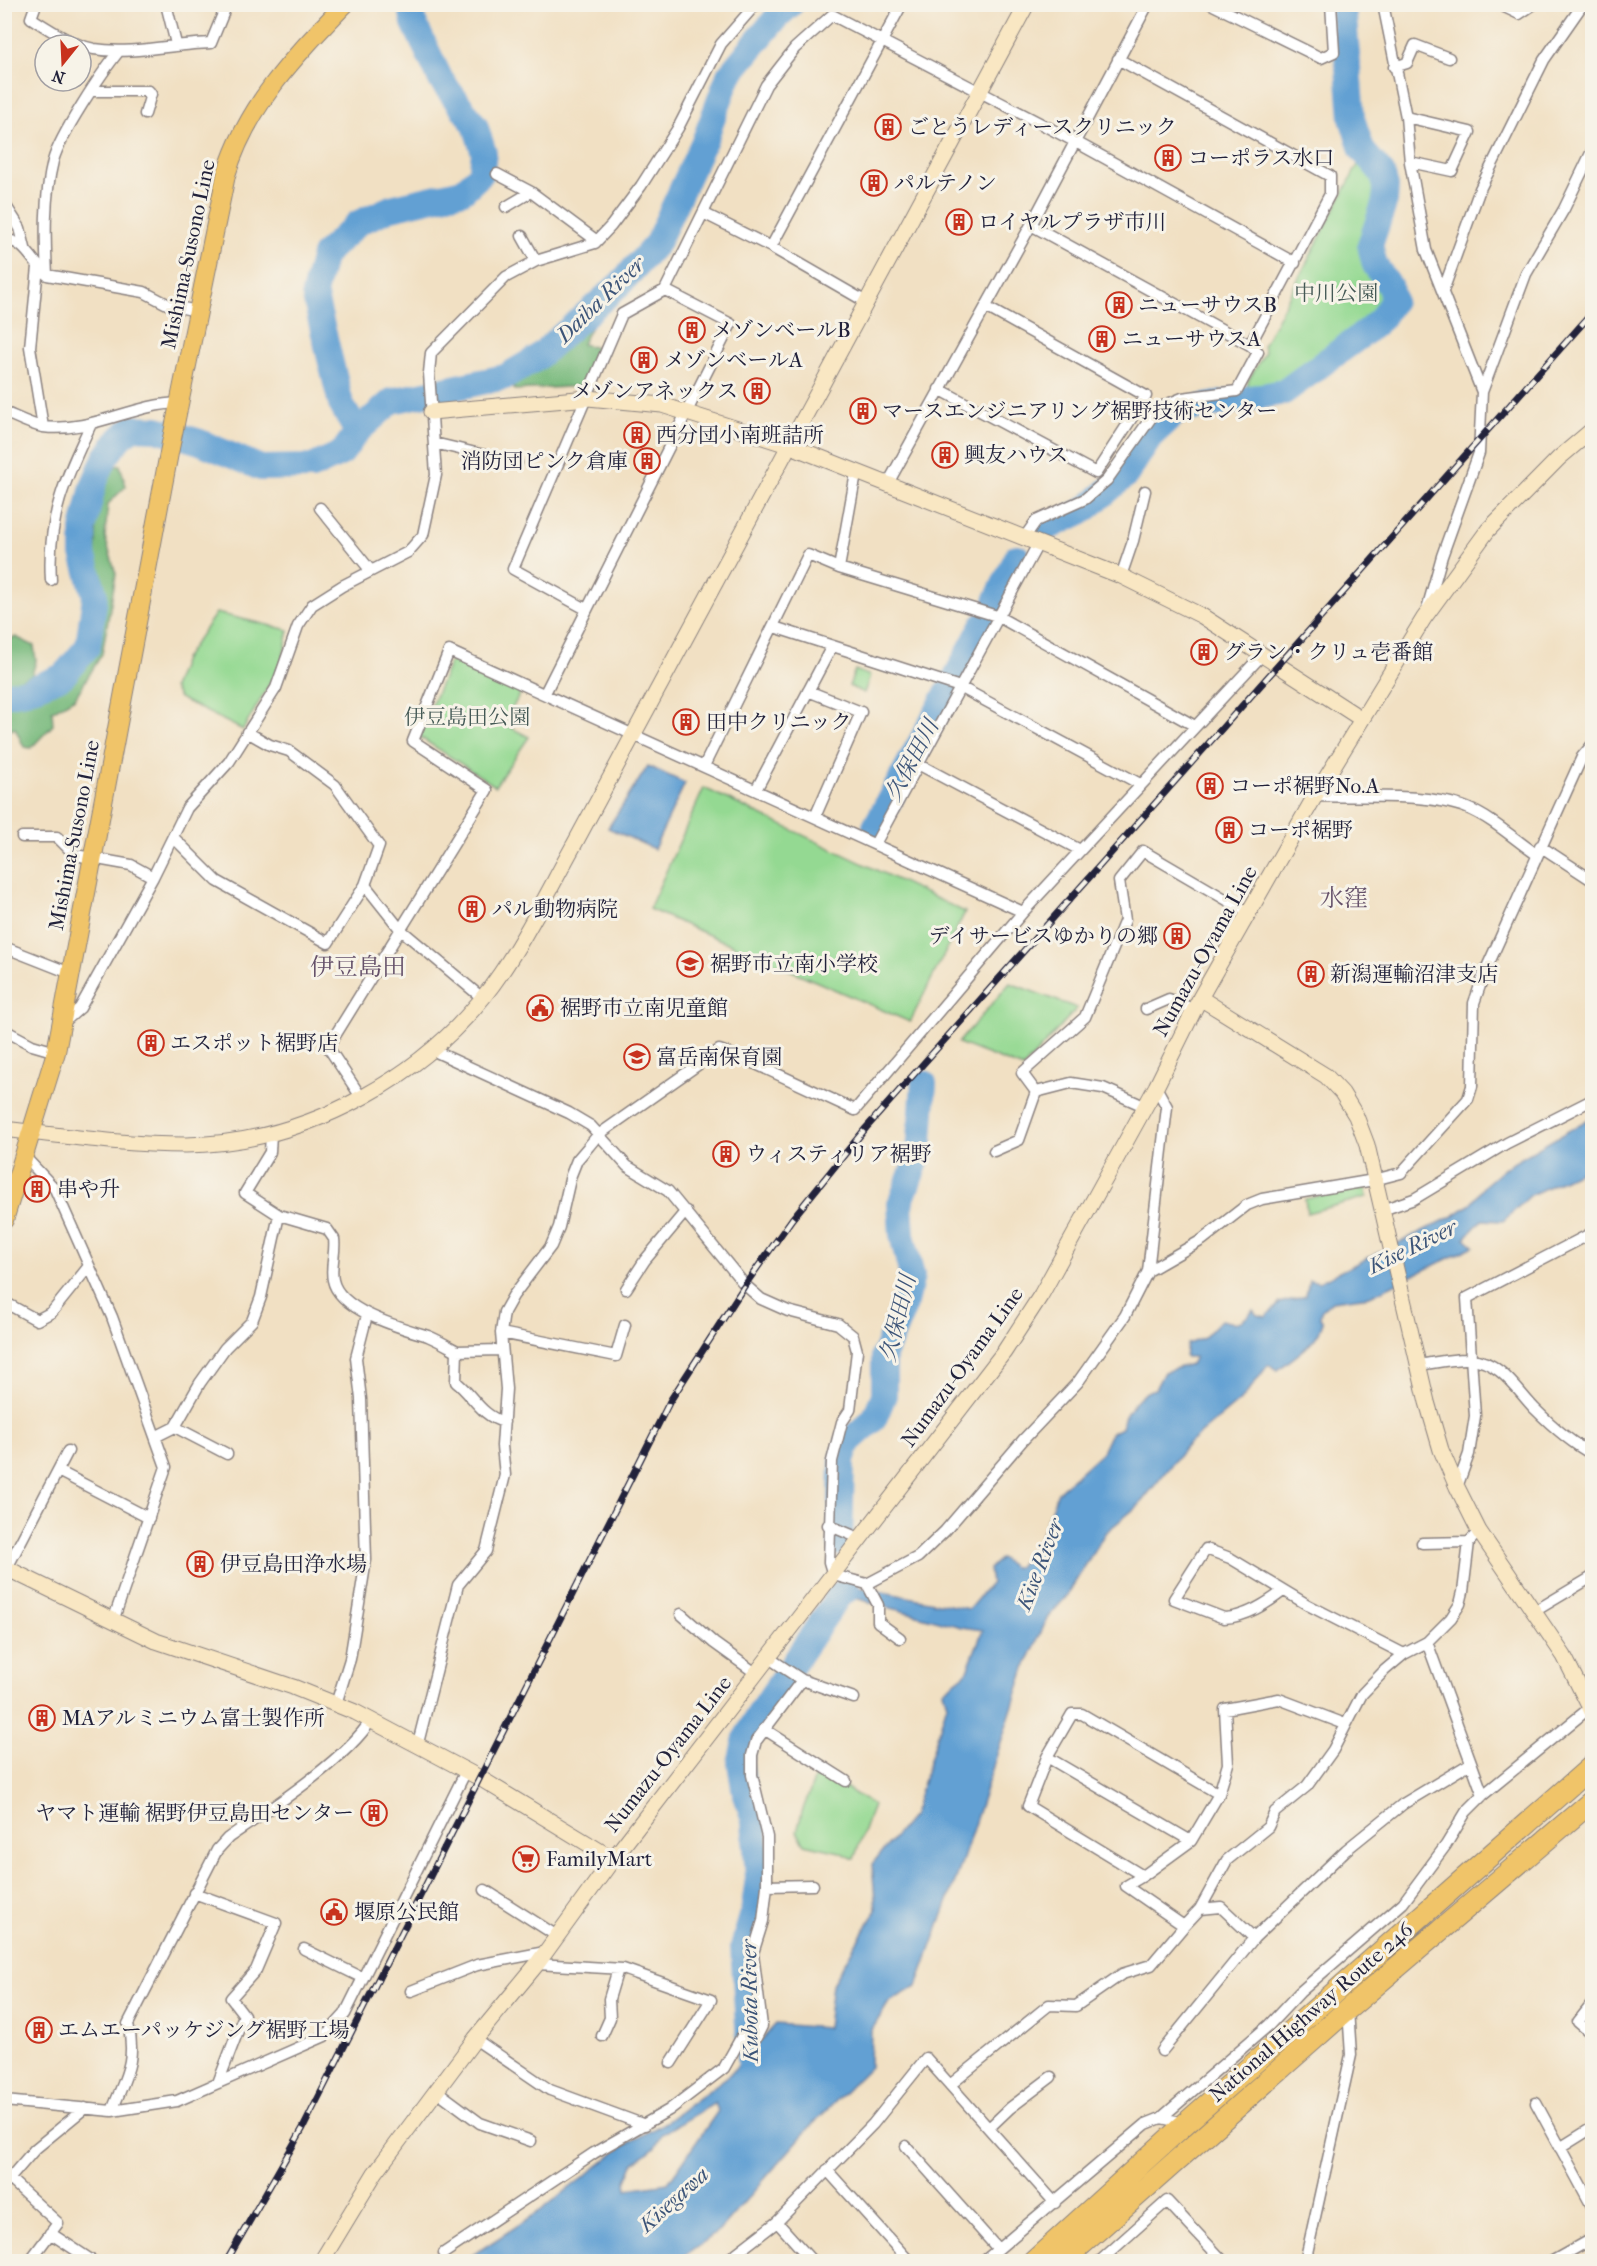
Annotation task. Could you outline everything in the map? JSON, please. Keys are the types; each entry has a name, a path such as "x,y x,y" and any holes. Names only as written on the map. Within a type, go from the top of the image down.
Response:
{"highway":[{"name":"National Highway Route 246","path":"1033,2262 1186,2123 1593,1766"},
{"name":"National Highway Route 246","path":"1062,2262 1348,2009 1593,1801"}],"main road":[{"name":"Mishima-Susono Line","path":"4,1220 56,1052 169,453 224,184 243,133 267,91 284,69 345,4"}],"street":[{"path":"36,4 31,18 58,34 93,49 119,51 176,44 211,43 227,4"},
{"path":"166,4 176,44"},
{"path":"60,1026 80,1008 153,877 187,808 229,762 276,688 298,626 312,605 408,552 423,536 436,475 429,373 431,352 506,277 536,261 597,241 641,186 666,148 721,44 756,4"},
{"path":"771,247 884,43 902,4"},
{"path":"4,1129 187,1145 271,1134 331,1112 397,1077 432,1050 465,1018 518,945 791,446 1027,4"},
{"path":"887,485 1031,225 1148,4"},
{"path":"1211,4 1321,58 1334,52 1331,4"},
{"path":"1383,4 1406,117 1410,162 1426,250 1482,392"},
{"path":"1498,4 1519,14 1534,4"},
{"path":"1443,291 1480,189 1544,60 1583,4"},
{"path":"1588,4 1593,7"},
{"path":"586,609 513,569 622,314 665,290 766,85 795,48 832,15 1074,141 1295,263"},
{"path":"1394,67 1407,63 1415,45 1449,58"},
{"path":"93,90 119,51"},
{"path":"1118,59 1330,176 1330,194 1250,345"},
{"path":"93,91 149,91 151,94 145,114"},
{"path":"47,275 45,224 53,159 91,93"},
{"path":"1406,117 1470,132 1452,171 1410,162"},
{"path":"1424,618 1442,556 1479,453 1482,392 1526,274 1593,151"},
{"path":"497,174 531,192 597,241"},
{"path":"506,207 531,192"},
{"path":"4,203 20,228 25,248 38,267 47,275 144,292 169,304 197,311"},
{"path":"703,213 771,247 868,303"},
{"path":"875,844 997,616 1031,541 1036,521 1085,499 1107,480 1158,408 1182,398 1237,391 1258,352 1250,345 1031,225"},
{"path":"522,236 536,261"},
{"path":"4,240 25,248"},
{"path":"38,267 30,347 43,427"},
{"path":"545,693 731,324 665,290"},
{"path":"986,307 1146,396 1096,473"},
{"path":"939,389 1107,480"},
{"path":"431,412 588,398 662,405 791,446 1121,576 1202,616 1360,718"},
{"path":"4,412 43,427 91,424 164,403 179,406"},
{"path":"51,580 51,531 65,479 91,424"},
{"name":"Numazu-Oyama Line","path":"321,2262 375,2173 476,2038 541,1958 614,1858 833,1575 857,1537 1004,1352 1041,1296 1156,1087 1198,1004 1360,718 1424,618 1488,530 1559,458 1593,430"},
{"path":"434,443 517,463"},
{"path":"839,568 856,473"},
{"path":"1121,576 1133,541 1145,491"},
{"path":"320,508 371,571"},
{"path":"704,766 808,555 839,568 997,616 1195,726"},
{"path":"774,627 960,687 1140,784"},
{"path":"756,790 832,646"},
{"path":"361,1097 328,1047 487,790 413,741 450,651 1023,912"},
{"path":"417,1743 458,1585 486,1551 505,1475 501,1446 506,1389 501,1350 504,1312 513,1296 551,1246 559,1227 563,1201 577,1160 598,1135 719,1050 745,1059 855,1110 1023,912 1262,655"},
{"path":"808,691 861,712 815,817"},
{"path":"173,837 217,881 328,943 365,885 379,846 335,785 289,751 270,745 247,732"},
{"path":"1148,1271 1202,1240 1247,1205 1262,1199 1374,1180 1401,1173 1468,1099 1472,1086 1474,1003 1538,850 1582,757 1593,745"},
{"path":"918,764 1080,850"},
{"path":"1315,796 1428,800 1466,808 1593,880"},
{"path":"22,837 57,837 75,855 131,865 153,877"},
{"path":"1036,1092 1022,1073 1085,1017 1125,920 1119,881 1143,851 1249,913"},
{"path":"365,885 400,929 481,997"},
{"path":"4,947 70,974"},
{"path":"983,2262 1146,2124 1161,2118 1269,2025 1300,1992 1404,1903 1446,1845 1466,1812 1483,1795 1592,1708 1564,1656 1535,1611 1474,1536 1441,1450 1407,1320 1367,1145 1356,1116 1342,1093 1326,1076 1301,1058 1198,1004 1169,999 1146,1009"},
{"path":"4,1030 32,1045 56,1052"},
{"path":"432,1050 569,1113 591,1126 627,1166 664,1187 745,1285 761,1299 788,1311 838,1324 853,1336 857,1351 850,1410 842,1422 832,1461 828,1525 829,1562 833,1575 868,1586 878,1605 878,1623 900,1638"},
{"path":"1036,1092 1071,1083 1103,1088 1144,1106"},
{"path":"868,1586 918,1557 945,1531 1023,1440 1078,1382 1125,1316 1148,1271 1167,1107 1156,1087"},
{"path":"994,1151 1019,1140 1036,1092"},
{"path":"1383,1213 1414,1198 1507,1143 1593,1100"},
{"path":"271,1134 270,1152 245,1193 279,1215 327,1229 334,1239 333,1282 340,1295 367,1315 390,1321 412,1333 429,1336 457,1351 501,1350"},
{"path":"23,1155 55,1189 89,1266 157,1436 166,1467 113,1621"},
{"path":"626,1289 645,1260 686,1211"},
{"path":"157,1436 175,1427 200,1383 225,1348 252,1321 261,1297 279,1215"},
{"path":"1456,1487 1468,1454 1475,1416 1467,1299 1593,1233"},
{"path":"4,1302 37,1320 52,1312 89,1266"},
{"path":"336,1704 350,1659 366,1560 361,1399 356,1358 367,1315"},
{"path":"501,1333 616,1356 625,1325"},
{"path":"457,1351 456,1382 468,1392 480,1409 504,1422"},
{"path":"1419,1365 1471,1359 1488,1364 1507,1376 1535,1408 1580,1448 1593,1454"},
{"path":"175,1427 227,1454"},
{"path":"68,1451 6,1568 156,1641 336,1704 371,1720 417,1743 614,1858"},
{"path":"58,1471 149,1518"},
{"path":"828,1525 857,1537"},
{"path":"1422,1543 1474,1536"},
{"path":"951,2085 1049,2005 1076,2006 1122,1974 1150,1965 1200,1909 1227,1860 1268,1827 1275,1812 1307,1786 1333,1750 1362,1694 1404,1654 1427,1642 1451,1618 1460,1604 1474,1536"},
{"path":"1283,1591 1268,1603 1224,1618 1174,1599 1206,1549 1230,1558 1283,1591 1404,1654"},
{"path":"1535,1611 1593,1577"},
{"path":"681,1614 714,1643 757,1674"},
{"path":"1427,1642 1483,1795"},
{"path":"769,1658 799,1678 854,1698"},
{"path":"444,2253 594,2153 669,2110 724,2068 742,2036 756,2038 762,2026 753,1953 763,1921 767,1886 766,1837 752,1775 752,1755 756,1741 799,1678"},
{"path":"1184,1926 1126,1886 1191,1841 1219,1794 1228,1764 1225,1709 1279,1699 1345,1724"},
{"path":"1143,1876 1028,1806 1047,1757 1072,1714 1082,1714 1219,1794"},
{"path":"112,2111 131,2062 133,2046 128,2024 217,1850 228,1838 323,1768 365,1730 371,1720"},
{"path":"764,1729 846,1782"},
{"path":"1047,1757 1191,1841"},
{"path":"1162,2051 1254,1938 1346,1850 1403,1804 1471,1763"},
{"path":"4,2101 112,2111 177,2101 325,2036 345,2014 466,1771"},
{"path":"767,1886 813,1884"},
{"path":"485,1890 557,1936"},
{"path":"194,1893 276,1923 256,1970 231,1998 244,2015 218,2083"},
{"path":"1200,1909 1221,1907 1254,1938"},
{"path":"304,1949 363,1978"},
{"path":"411,1991 477,1965 541,1958 618,1969 711,2000 671,2063"},
{"path":"602,2036 610,2018 609,1999 618,1969"},
{"path":"1305,2262 1351,2055 1348,1981"},
{"path":"1593,2004 1578,2022 1593,2034"},
{"path":"476,2038 550,2090 645,2125"},
{"path":"725,2262 777,2222 873,2124 926,2058 1054,2203"},
{"path":"989,2128 1010,2108 1051,2077"},
{"path":"437,2091 480,2123 531,2141"},
{"path":"1536,2103 1593,2206"},
{"path":"29,2262 58,2223 7,2182 35,2150 85,2108"},
{"path":"1161,2118 1186,2123"},
{"path":"1560,2148 1593,2128"},
{"path":"906,2146 998,2249"},
{"path":"827,2169 910,2262"},
{"path":"1099,2262 1112,2258 1167,2201 1224,2262"},
{"path":"777,2222 813,2262"},
{"path":"50,2233 94,2262"},
{"path":"1551,2262 1593,2240"}],"green space":[{"name":"中川公園","path":"1362,157 1375,174 1379,185 1378,198 1367,227 1364,247 1368,265 1385,290 1384,301 1375,313 1279,387 1247,390 1248,381 1265,352 1263,346"},
{"path":"601,307 582,344 604,350 584,386 515,390 510,384"},
{"path":"120,465 126,486 108,504 105,537 116,574 102,654 75,698 52,711 53,725 31,748 24,747 15,728 5,732 5,705 49,691 59,681 77,675 91,610 98,489 105,473"},
{"path":"216,613 289,630 282,662 243,730 179,698 173,688 184,659"},
{"path":"16,637 34,646 36,661 32,675 5,686 5,640"},
{"name":"伊豆島田公園","path":"457,659 523,688 504,724 529,737 495,786 418,736 450,662"},
{"path":"855,670 870,676 864,693 849,686"},
{"path":"704,788 965,912 910,1022 649,909"},
{"path":"1010,983 1077,1008 1023,1068 958,1043"},
{"path":"1365,1186 1367,1197 1307,1213 1305,1199"},
{"path":"818,1770 873,1805 854,1859 840,1852 805,1844 797,1832"}],"water":[{"path":"648,766 685,783 654,849 608,828"},
{"path":"1592,1117 1592,1166 1531,1195 1503,1221 1482,1220 1465,1238 1474,1246 1370,1296 1332,1301 1321,1311 1320,1318 1323,1322 1311,1343 1278,1370 1268,1365 1244,1397 1187,1445 1139,1505 1105,1533 1066,1597 1048,1617 1026,1665 961,1865 917,1986 889,2002 871,2031 870,2067 809,2128 719,2231 677,2261 462,2262 540,2211 625,2145 666,2122 728,2076 776,2024 827,2028 832,1984 876,1910 872,1864 913,1815 947,1704 943,1691 966,1673 983,1630 961,1627 840,1594 853,1586 969,1609 991,1583 989,1569 1000,1558 1013,1567 1018,1567 1038,1542 1058,1492 1102,1452 1111,1433 1121,1428 1125,1416 1134,1404 1144,1394 1155,1389 1164,1372 1191,1364 1195,1357 1185,1357 1187,1344 1204,1338 1221,1320 1239,1322 1253,1310 1257,1315 1266,1317 1280,1303 1306,1296 1309,1280 1319,1282 1451,1217 1471,1204 1484,1186 1506,1167","holes":["715,2103 718,2111 668,2183 627,2189 626,2181 633,2164 655,2147 662,2134"]}],"waterway":[{"name":"Daiba River","path":"357,432 341,404 314,293 324,255 358,223 391,208 463,191 481,174 484,153 475,125 441,80 414,23 410,4"},
{"name":"Daiba River","path":"4,695 26,691 63,676 88,646 95,596 83,554 83,530 93,486 105,458 119,439 132,428 157,429 200,442 261,468 312,467 342,453 357,432 392,401 505,377 537,358 621,283 657,243 705,139 729,75 777,17 791,4"},
{"name":"Kubota River","path":"1045,529 1085,510 1126,475 1150,437 1178,411 1284,392 1366,332 1381,319 1393,300 1390,287 1375,265 1370,245 1385,201 1386,187 1382,173 1362,150 1352,118 1343,4"},
{"name":"久保田川","path":"996,601 1017,557"},
{"name":"久保田川","path":"956,676 983,625"},
{"name":"久保田川","path":"875,827 947,693"},
{"name":"久保田川","path":"840,1543 842,1461 848,1442 874,1419 884,1395 884,1355 905,1304 912,1276 902,1235 900,1204 919,1154 924,1083"},
{"name":"Kubota River","path":"752,2087 743,1947 753,1913 758,1878 754,1820 744,1788 740,1763 746,1738 757,1717 840,1594 847,1590"}],"railway":[{"path":"226,2262 303,2128 670,1401 745,1285 792,1219 866,1128 1592,313"}],"place":[{"name":"ごとうレディースクリニック","path":"888,127"},
{"name":"コーポラス水口","path":"1168,158"},
{"name":"パルテノン","path":"874,183"},
{"name":"ロイヤルプラザ市川","path":"959,222"},
{"name":"ニューサウスB","path":"1119,305"},
{"name":"メゾンベールB","path":"692,330"},
{"name":"ニューサウスA","path":"1102,339"},
{"name":"メゾンベールA","path":"644,360"},
{"name":"メゾンアネックス","path":"757,391"},
{"name":"マースエンジニアリング裾野技術センター","path":"863,411"},
{"name":"西分団小南班詰所","path":"637,435"},
{"name":"興友ハウス","path":"945,455"},
{"name":"消防団ピンク倉庫","path":"647,461"},
{"name":"グラン・クリュ壱番館","path":"1204,652"},
{"name":"田中クリニック","path":"686,722"},
{"name":"コーポ裾野No.A","path":"1210,786"},
{"name":"コーポ裾野","path":"1229,830"},
{"name":"パル動物病院","path":"472,909"},
{"name":"デイサービスゆかりの郷","path":"1177,936"},
{"name":"裾野市立南小学校","path":"690,964"},
{"name":"新潟運輸沼津支店","path":"1311,974"},
{"name":"裾野市立南児童館","path":"540,1008"},
{"name":"エスポット裾野店","path":"151,1043"},
{"name":"富岳南保育園","path":"637,1057"},
{"name":"ウィスティリア裾野","path":"726,1154"},
{"name":"串や升","path":"37,1189"},
{"name":"伊豆島田浄水場","path":"200,1564"},
{"name":"MAアルミニウム富士製作所","path":"42,1718"},
{"name":"ヤマト運輸 裾野伊豆島田センター","path":"374,1813"},
{"name":"FamilyMart","path":"526,1859"},
{"name":"堰原公民館","path":"334,1912"},
{"name":"エムエーパッケジング裾野工場","path":"39,2030"}],"district":[{"name":"水窪","path":"1344,898"},
{"name":"伊豆島田","path":"358,967"}],"water label":[{"name":"Kise River","path":"1412,1246"},
{"name":"Kise River","path":"1039,1564"},
{"name":"Kisegawa","path":"673,2199"}]}
